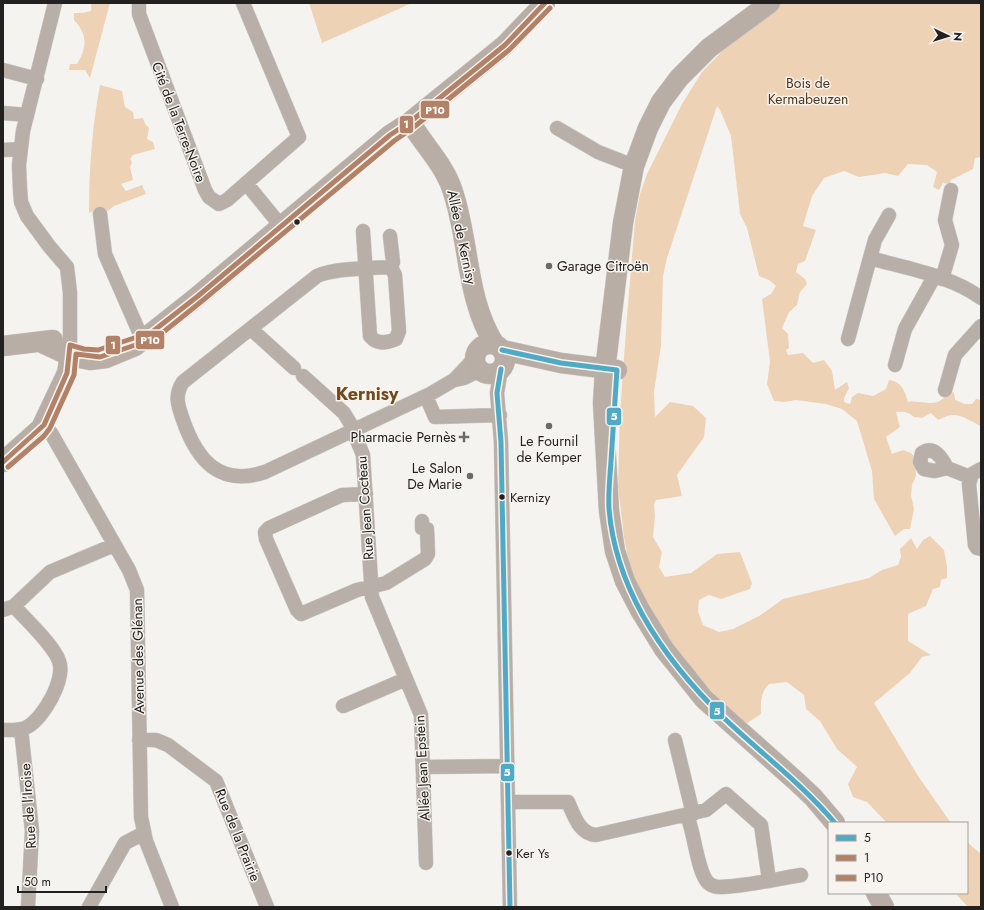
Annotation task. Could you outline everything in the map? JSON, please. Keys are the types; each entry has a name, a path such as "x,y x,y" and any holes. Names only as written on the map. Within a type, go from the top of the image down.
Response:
{"main road":[{"path":"3,346 40,342 70,350 83,360 123,346 135,346 146,333 198,296 390,135 410,122 505,45 544,3"},
{"path":"608,499 610,377 607,348 623,223 634,166 648,128 661,102 679,78 709,48 770,3"},
{"name":"Allée de Kernisy","path":"410,122 441,167 452,189 490,360"},
{"path":"623,223 622,293 610,377 603,403 608,499 613,538 620,567 640,610 664,649 704,699 797,782 834,822"},
{"path":"576,368 593,362 607,348"},
{"path":"3,462 39,431 44,424 67,373 70,350"},
{"path":"490,360 525,356 610,377"},
{"path":"576,368 597,390 603,403"},
{"path":"870,894 875,907"},
{"path":"877,894 884,907"}],"street":[{"path":"55,3 20,149 21,202 32,224 65,264 68,271 70,293 70,350"},
{"name":"Cité de la Terre-Noire","path":"138,3 138,14 176,115 209,197 216,203 222,203 227,200 299,137 243,3"},
{"path":"3,70 37,79"},
{"path":"3,113 27,115"},
{"path":"557,128 598,152 634,166"},
{"path":"3,150 20,149"},
{"path":"246,183 280,226"},
{"path":"895,365 905,329 938,278 952,245 945,220 951,190"},
{"path":"100,214 105,254 146,333"},
{"path":"848,339 875,240 890,215"},
{"path":"363,231 370,336 380,342 387,343 396,339 399,331 395,275 391,267 393,262 390,236"},
{"path":"870,258 964,287 981,298"},
{"path":"391,267 321,274 183,382 177,392 181,413 191,441 205,461 216,470 226,474 243,477 256,475 354,431 430,394 490,360"},
{"path":"945,390 955,355 981,326"},
{"name":"Rue Jean Cocteau","path":"250,329 339,408 354,431 364,460 370,587"},
{"name":"Allée de Kernisy","path":"490,360 500,416 504,544 510,907"},
{"path":"429,403 435,417 500,416"},
{"name":"Avenue des Glénan","path":"44,424 51,433 114,545 132,578 138,596 141,807 144,833 172,907"},
{"path":"947,468 976,473 969,489 975,544 977,548 981,549"},
{"path":"366,494 348,494 336,497 269,528 265,535 297,610 301,614 357,590 383,585 396,579 427,557 426,529 422,528 422,521"},
{"path":"3,730 21,729 32,724 43,710 58,683 61,670 59,660 54,651 9,608 50,572 114,545"},
{"name":"Allée Jean Epstein","path":"370,587 376,606 421,715 424,767 426,863"},
{"path":"343,706 406,679"},
{"name":"Rue de l'Iroise","path":"21,729 32,831 28,907"},
{"name":"Rue de la Prairie","path":"139,740 156,740 168,745 216,781 267,907"},
{"path":"675,740 690,814 706,881 717,887 801,876"},
{"path":"424,767 508,766"},
{"path":"508,802 568,802 583,830 590,835 606,833 711,808 726,794 760,825 769,880"},
{"path":"89,907 125,843 144,833"}],"green space":[{"path":"91,3 110,3 90,78 85,70 69,70 70,64 77,64 84,47 84,36 74,20 74,13 91,11"},
{"path":"309,3 412,3 322,43"},
{"name":"Bois de Kermabeuzen","path":"769,3 981,3 981,157 975,158 973,169 951,180 949,184 943,183 939,190 933,187 937,172 927,165 908,164 898,176 885,173 859,177 844,171 824,178 812,196 803,226 816,230 805,261 798,264 796,272 805,279 807,284 800,292 797,305 789,312 782,328 788,334 789,348 786,350 788,355 803,353 813,363 824,360 832,371 835,390 847,382 849,388 844,398 844,402 850,404 852,397 858,393 873,396 886,389 889,380 897,382 902,387 908,402 939,402 946,394 954,392 955,400 965,404 972,404 976,399 981,400 981,426 956,415 947,416 938,420 931,413 922,418 914,417 906,412 896,412 900,427 886,437 892,454 903,450 911,453 915,457 916,476 912,485 911,495 914,509 910,529 904,529 895,536 874,499 872,471 857,421 842,409 826,404 796,400 784,402 774,401 767,384 770,362 762,299 771,294 776,286 769,280 759,276 747,228 740,214 731,136 717,106 667,258 663,276 661,346 654,392 655,417 670,402 693,406 706,418 704,437 677,475 682,496 656,500 654,504 655,516 653,537 662,552 659,567 665,577 691,573 717,554 740,552 752,583 750,589 721,599 709,595 699,600 698,611 703,625 719,632 733,629 759,616 783,599 869,578 882,570 898,565 901,557 900,549 911,538 917,549 923,540 930,536 944,550 947,566 947,578 941,580 940,587 933,589 926,606 908,614 908,641 931,655 922,657 910,673 874,703 918,776 950,822 886,822 867,802 853,797 848,784 857,767 837,749 820,721 806,709 804,695 787,682 769,684 766,687 761,702 761,714 747,723 733,714 678,656 656,620 630,570 624,537 618,486 620,413 635,221 640,194 647,174 682,104 702,72"},
{"path":"100,85 122,91 125,107 133,112 134,119 143,118 145,124 149,128 147,139 153,142 155,149 133,155 130,159 132,162 130,167 133,180 121,184 126,191 142,185 146,194 114,206 108,211 101,208 89,213 92,149"},
{"path":"968,843 981,854 981,907 968,907 956,894 968,894"}],"transit line":[{"name":"1","path":"3,462 44,425 67,373 70,345 84,349 98,350 152,332 198,296 390,135 410,122 505,45 545,3"},
{"name":"P10","path":"8,467 44,436 50,428 74,375 76,354 100,357 156,338 394,141 414,127 509,50 550,8"},
{"name":"5","path":"502,350 561,363 617,370 609,485 609,509 614,540 622,569 633,597 648,624 683,674 725,719 809,795 834,822"},
{"name":"5","path":"501,369 497,393 501,442 510,907"}],"place":[{"name":"Garage Citroën","path":"549,266"},
{"name":"Le Fournil de Kemper","path":"549,426"},
{"name":"Pharmacie Pernès","path":"464,437"},
{"name":"Le Salon De Marie","path":"470,476"},
{"name":"Kernizy","path":"502,497"},
{"name":"Ker Ys","path":"509,853"}],"district":[{"name":"Kernisy","path":"367,394"}]}
